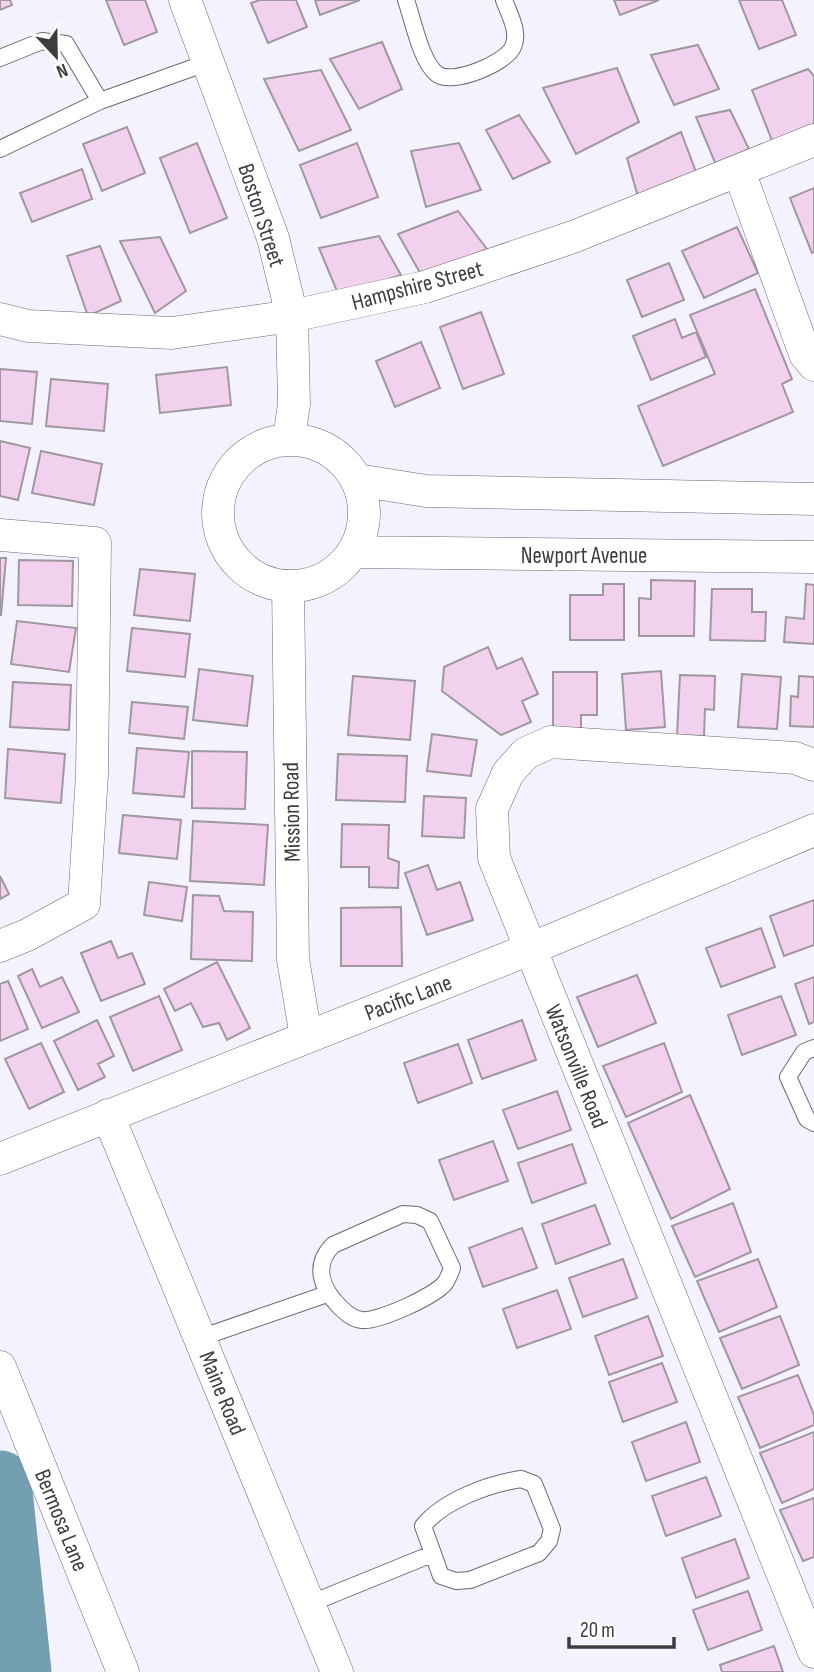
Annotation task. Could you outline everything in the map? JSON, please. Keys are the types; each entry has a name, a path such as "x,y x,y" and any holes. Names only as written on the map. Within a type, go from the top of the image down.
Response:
{"street":[{"name":"Boston Street","path":"185,0 273,238 292,316 294,404 289,439"},
{"name":"Hampshire Street","path":"0,319 28,326 172,333 292,316 425,287 573,237 814,140"},
{"path":"738,171 805,354 814,365"},
{"path":"289,439 310,442 329,450 345,462 357,480 363,497 365,516 361,535 353,552 341,567 325,578 307,585 288,586 263,581 242,568 226,548 217,525 218,500 226,476 243,457 265,444 289,439"},
{"path":"357,480 426,491 814,499"},
{"path":"0,535 95,543 92,774 84,904 27,935 0,946"},
{"name":"Newport Avenue","path":"353,552 814,557"},
{"name":"Mission Road","path":"288,586 293,960 306,1037"},
{"name":"Watsonville Road","path":"814,765 795,758 551,742 526,753 508,773 492,809 494,858 814,1652"},
{"name":"Pacific Lane","path":"0,1159 530,950 814,830"},
{"name":"Maine Road","path":"108,1115 337,1672"},
{"name":"Bermosa Lane","path":"0,1367 123,1672"}],"lane":[{"path":"407,0 428,64 439,76 456,79 503,60 513,46 516,32 504,0"},
{"path":"0,58 42,41 66,44 100,101"},
{"path":"0,149 100,101 209,62"},
{"path":"814,1048 804,1052 788,1077 807,1119 814,1122"},
{"path":"403,1214 417,1215 430,1221 452,1268 444,1284 432,1295 377,1319 362,1320 348,1315 327,1294 321,1266 325,1253 333,1245 403,1214"},
{"path":"200,1338 327,1294"},
{"path":"522,1479 534,1484 552,1529 549,1541 539,1553 470,1580 456,1581 441,1576 432,1553 423,1525 445,1505 505,1482 522,1479"},
{"path":"309,1604 432,1553"}],"building":[{"path":"0,0 10,0 12,5 0,10"},
{"path":"106,0 145,0 157,32 124,45"},
{"path":"260,0 296,0 307,27 268,43 251,3"},
{"path":"315,0 360,0 320,15"},
{"path":"614,0 659,0 620,15"},
{"path":"739,0 782,0 796,35 759,49"},
{"path":"382,42 402,89 359,109 330,59"},
{"path":"698,45 719,89 674,105 651,55"},
{"path":"617,68 639,122 576,154 543,88"},
{"path":"808,69 814,76 814,126 773,143 752,90"},
{"path":"321,70 351,130 299,151 264,79"},
{"path":"730,110 749,149 716,165 696,117"},
{"path":"519,115 550,162 513,179 486,130"},
{"path":"127,127 145,173 102,191 83,144"},
{"path":"681,132 696,172 638,197 627,158"},
{"path":"197,143 227,218 190,233 160,158"},
{"path":"357,143 378,197 321,218 300,165"},
{"path":"459,143 481,190 426,207 411,151"},
{"path":"82,169 92,199 32,222 20,193"},
{"path":"814,188 814,252 812,253 790,198"},
{"path":"458,211 487,249 423,278 398,234"},
{"path":"737,227 758,273 704,298 682,251"},
{"path":"379,236 401,275 339,296 319,248"},
{"path":"160,237 186,291 155,313 120,241"},
{"path":"100,246 121,301 88,316 67,256"},
{"path":"669,263 684,300 642,317 627,280"},
{"path":"755,289 792,379 782,384 793,412 663,466 638,406 715,374 690,315"},
{"path":"481,312 504,374 463,389 440,327"},
{"path":"675,319 682,338 696,332 706,357 651,380 633,336"},
{"path":"421,342 440,388 395,407 376,361"},
{"path":"227,367 231,405 160,413 156,375"},
{"path":"0,369 37,372 32,424 0,421"},
{"path":"51,379 108,384 104,431 46,426"},
{"path":"0,441 30,448 18,500 0,496"},
{"path":"41,451 102,464 94,505 32,493"},
{"path":"0,558 6,558 1,615 0,615"},
{"path":"19,560 73,561 72,606 18,605"},
{"path":"140,569 195,574 190,621 134,615"},
{"path":"651,580 695,581 694,636 639,636 639,598 651,599"},
{"path":"603,584 624,584 624,640 570,640 570,595 603,595"},
{"path":"806,584 814,585 814,644 784,642 786,617 804,619"},
{"path":"712,589 752,589 752,612 766,612 765,641 710,640"},
{"path":"17,621 76,628 69,672 11,664"},
{"path":"132,628 190,634 185,677 127,671"},
{"path":"488,647 497,669 522,658 538,694 522,701 531,722 501,735 442,691 444,667"},
{"path":"199,669 253,676 247,726 193,720"},
{"path":"661,671 665,727 626,730 622,674"},
{"path":"553,672 597,672 597,715 581,715 581,728 553,729"},
{"path":"742,674 781,677 777,729 738,727"},
{"path":"680,675 715,676 714,710 705,709 704,736 677,735"},
{"path":"353,676 415,681 410,740 348,735"},
{"path":"799,676 814,677 814,727 790,726 791,696 798,697"},
{"path":"13,682 71,685 69,730 10,727"},
{"path":"132,702 188,707 184,739 129,733"},
{"path":"432,734 477,740 471,776 427,771"},
{"path":"137,748 189,752 184,797 133,793"},
{"path":"8,749 65,754 61,803 5,798"},
{"path":"192,751 247,752 245,809 192,808"},
{"path":"338,754 407,756 405,802 336,800"},
{"path":"424,796 466,798 464,838 422,836"},
{"path":"123,815 181,820 177,859 119,853"},
{"path":"193,821 268,825 264,885 190,881"},
{"path":"342,824 389,825 388,858 399,862 398,888 369,887 369,867 341,867"},
{"path":"428,865 437,890 460,882 473,920 427,935 405,873"},
{"path":"0,876 9,894 0,899"},
{"path":"149,882 187,887 182,921 144,915"},
{"path":"193,895 219,896 224,911 253,912 252,961 191,959"},
{"path":"814,900 814,945 784,956 770,916"},
{"path":"401,907 402,966 341,966 341,908"},
{"path":"761,928 775,967 721,987 706,948"},
{"path":"111,941 118,958 132,953 145,984 101,1001 81,953"},
{"path":"217,962 250,1028 227,1040 219,1023 203,1027 191,1003 175,1011 164,989"},
{"path":"32,969 40,987 62,977 79,1012 42,1028 18,976"},
{"path":"637,975 656,1023 598,1047 577,997"},
{"path":"814,977 814,1022 809,1024 795,984"},
{"path":"8,981 28,1029 0,1041 0,984"},
{"path":"159,996 182,1050 133,1071 110,1017"},
{"path":"781,996 796,1035 742,1055 728,1015"},
{"path":"97,1020 114,1056 98,1064 105,1077 78,1090 54,1041"},
{"path":"522,1020 536,1060 482,1079 468,1040"},
{"path":"41,1043 64,1092 29,1109 5,1059"},
{"path":"664,1043 682,1092 626,1117 603,1066"},
{"path":"458,1044 472,1083 418,1103 404,1063"},
{"path":"557,1091 571,1130 518,1149 503,1110"},
{"path":"690,1095 730,1189 671,1219 628,1123"},
{"path":"493,1141 508,1181 454,1200 439,1160"},
{"path":"572,1144 586,1183 532,1203 518,1163"},
{"path":"733,1203 751,1252 695,1277 672,1226"},
{"path":"595,1205 610,1244 556,1264 542,1224"},
{"path":"522,1228 537,1268 483,1287 469,1248"},
{"path":"623,1259 637,1298 583,1317 569,1278"},
{"path":"758,1259 777,1307 719,1332 697,1281"},
{"path":"557,1290 571,1329 517,1348 503,1309"},
{"path":"648,1316 663,1356 609,1375 595,1336"},
{"path":"780,1316 799,1365 742,1389 720,1338"},
{"path":"662,1363 677,1402 623,1422 609,1382"},
{"path":"798,1375 814,1415 814,1425 760,1448 738,1397"},
{"path":"686,1422 700,1462 646,1481 632,1442"},
{"path":"814,1432 814,1489 782,1503 760,1453"},
{"path":"706,1477 721,1516 666,1536 652,1496"},
{"path":"814,1498 814,1557 803,1561 780,1510"},
{"path":"735,1539 749,1578 696,1598 682,1558"},
{"path":"748,1591 762,1630 708,1650 693,1610"},
{"path":"774,1646 783,1672 722,1672 720,1665"}],"waterway":[{"path":"0,1482 20,1672"}]}
